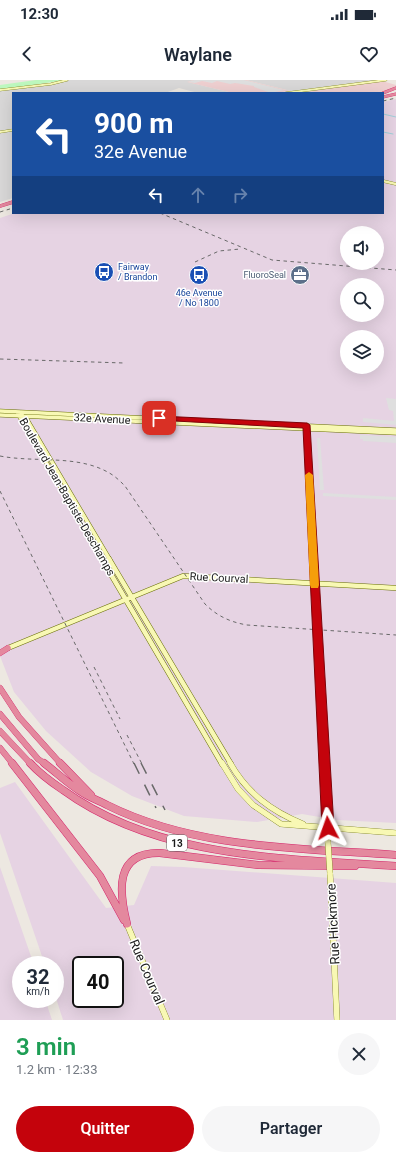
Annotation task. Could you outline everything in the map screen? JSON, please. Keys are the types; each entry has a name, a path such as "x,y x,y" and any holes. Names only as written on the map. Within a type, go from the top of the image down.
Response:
{"highway":[{"path":"384,95 396,91"},
{"path":"384,95 396,91"},
{"path":"0,205 12,201"},
{"path":"0,651 8,648"},
{"path":"0,688 12,708 33,736 95,800"},
{"name":"13","path":"0,714 37,758 67,782 95,800 116,811 154,825 203,838 241,843 396,855"},
{"name":"13","path":"0,731 24,758 63,792 103,816 142,832 173,842 220,851 393,866"},
{"path":"0,748 82,851 100,876 127,924"},
{"path":"127,924 119,894 120,880 129,864 139,856 147,854 156,853 220,862 270,866 393,866"}],"street":[{"path":"0,90 50,84 67,80"},
{"path":"294,92 385,80"},
{"path":"0,132 12,130"},
{"path":"384,181 396,184"},
{"name":"32e Avenue","path":"0,411 25,416 396,430"},
{"name":"32e Avenue","path":"0,415 18,414 307,427 396,433"},
{"name":"Boulevard Jean-Baptiste-Deschamps","path":"18,414 46,456 106,555 229,776 238,789 258,808 279,823 288,825 396,833"},
{"name":"Boulevard Jean-Baptiste-Deschamps","path":"25,416 102,557 129,598"},
{"name":"Rue Hickmore","path":"307,427 337,1020"},
{"path":"102,557 106,555"},
{"name":"Rue Courval","path":"8,648 183,576 396,588"},
{"name":"Rue Courval","path":"127,924 167,1020"}],"shaded area":[{"path":"69,80 193,80 188,82 229,92 194,92 179,88 168,92 12,92 12,198 0,202 0,91"},
{"path":"193,80 246,80 291,91 229,92 187,82"},
{"path":"194,80 244,80 284,90 268,92 254,86 235,83 230,84 217,81 212,83 202,81 195,83 188,82"},
{"path":"246,80 379,80 291,91"},
{"path":"382,81 396,85 396,87 383,92 308,91"},
{"path":"396,99 396,823 337,820 302,814 257,822 184,816 132,796 91,772 46,731 14,692 0,656 0,218 12,214 384,214 384,102"},
{"path":"386,398 396,399 396,425 363,422 363,418 394,421 393,411 389,410"},
{"path":"360,435 396,437 396,443 363,441 363,439 360,439"},
{"path":"317,438 320,438 324,490 320,490"},
{"path":"323,493 396,497 396,500 323,496"},
{"path":"15,782 106,908 134,905 151,866 183,867 396,883 396,1020 63,1020 59,1008 64,1008 64,956 42,956 0,833 0,788"},
{"path":"0,867 31,956 12,956 12,1008 48,1008 52,1020 0,1020"}],"green space":[{"path":"36,80 66,80 0,90 0,85"}],"waterway":[{"path":"384,114 396,117"},
{"path":"384,132 393,134"}],"railway":[{"path":"384,101 396,98"},
{"path":"0,212 12,208"},
{"path":"162,214 272,260 396,270"},
{"path":"195,262 219,251 240,249"},
{"path":"0,359 124,363"},
{"path":"0,456 71,461 99,468 113,475 125,486 205,604 224,618 247,625 396,635"},
{"path":"0,491 134,764"},
{"path":"94,667 120,719"},
{"path":"127,735 142,764"},
{"path":"134,763 156,808"},
{"path":"141,763 165,810"}],"slow traffic":[{"path":"309,475 314,585"}],"place":[{"name":"Fairway / Brandon","path":"104,272"},
{"name":"46e Avenue / No 1800","path":"199,275"},
{"name":"FluoroSeal","path":"300,275"}],"route":[{"path":"159,418 307,425 328,828"}]}
